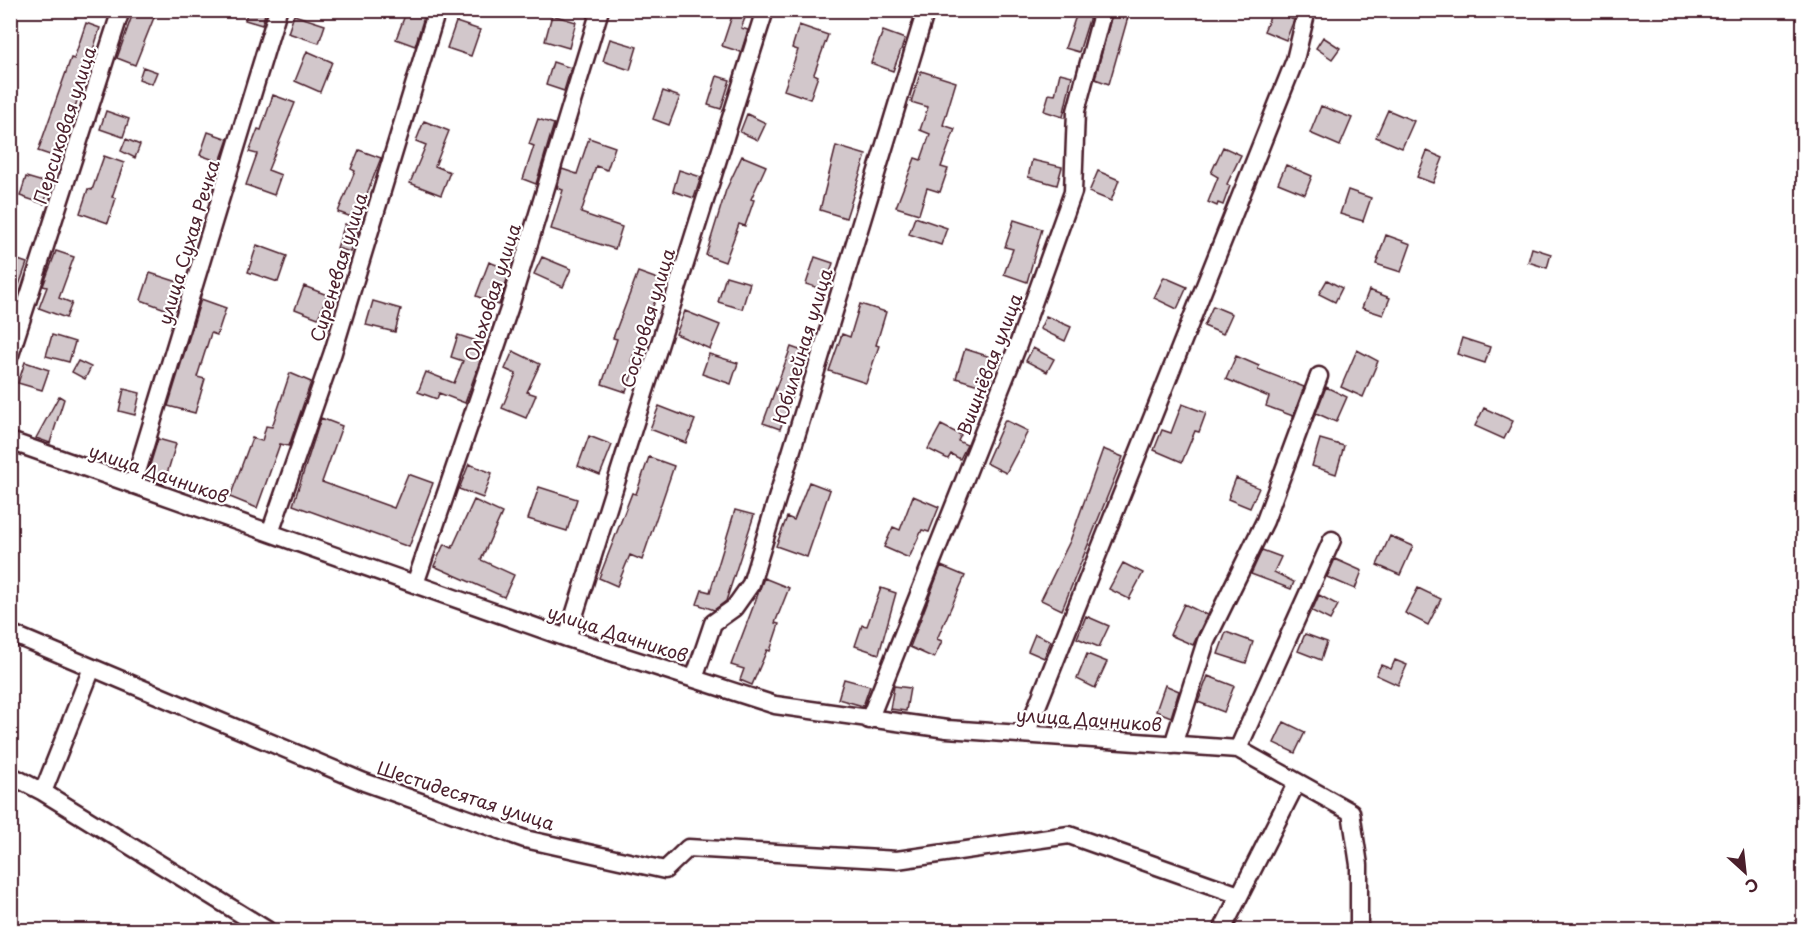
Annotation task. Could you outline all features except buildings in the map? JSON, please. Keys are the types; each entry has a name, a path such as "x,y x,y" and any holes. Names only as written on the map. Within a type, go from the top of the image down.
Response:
{"street":[{"name":"Персиковая улица","path":"10,355 121,10"},
{"name":"улица Сухая Речка","path":"134,485 278,10"},
{"name":"Сиреневая улица","path":"270,533 333,352 437,10"},
{"name":"Ольховая улица","path":"415,584 509,309 600,10"},
{"name":"Сосновая улица","path":"567,638 765,10"},
{"name":"Юбилейная улица","path":"694,679 713,623 734,608 751,584 926,10"},
{"name":"Вишнёвая улица","path":"869,720 1018,345 1073,192 1076,111 1103,10"},
{"path":"1026,734 1295,60 1306,14"},
{"path":"1173,745 1206,641 1265,521 1319,376"},
{"name":"улица Дачников","path":"10,441 567,638 775,705 869,720 1238,749"},
{"path":"1332,540 1238,749 1351,812 1359,865 1359,930"},
{"name":"Шестидесятая улица","path":"10,633 364,782 525,839 665,870 688,849 897,860 1069,835 1239,895"},
{"path":"43,792 92,668"},
{"path":"10,775 43,792 243,924 267,930"},
{"path":"1222,930 1297,782"}]}
